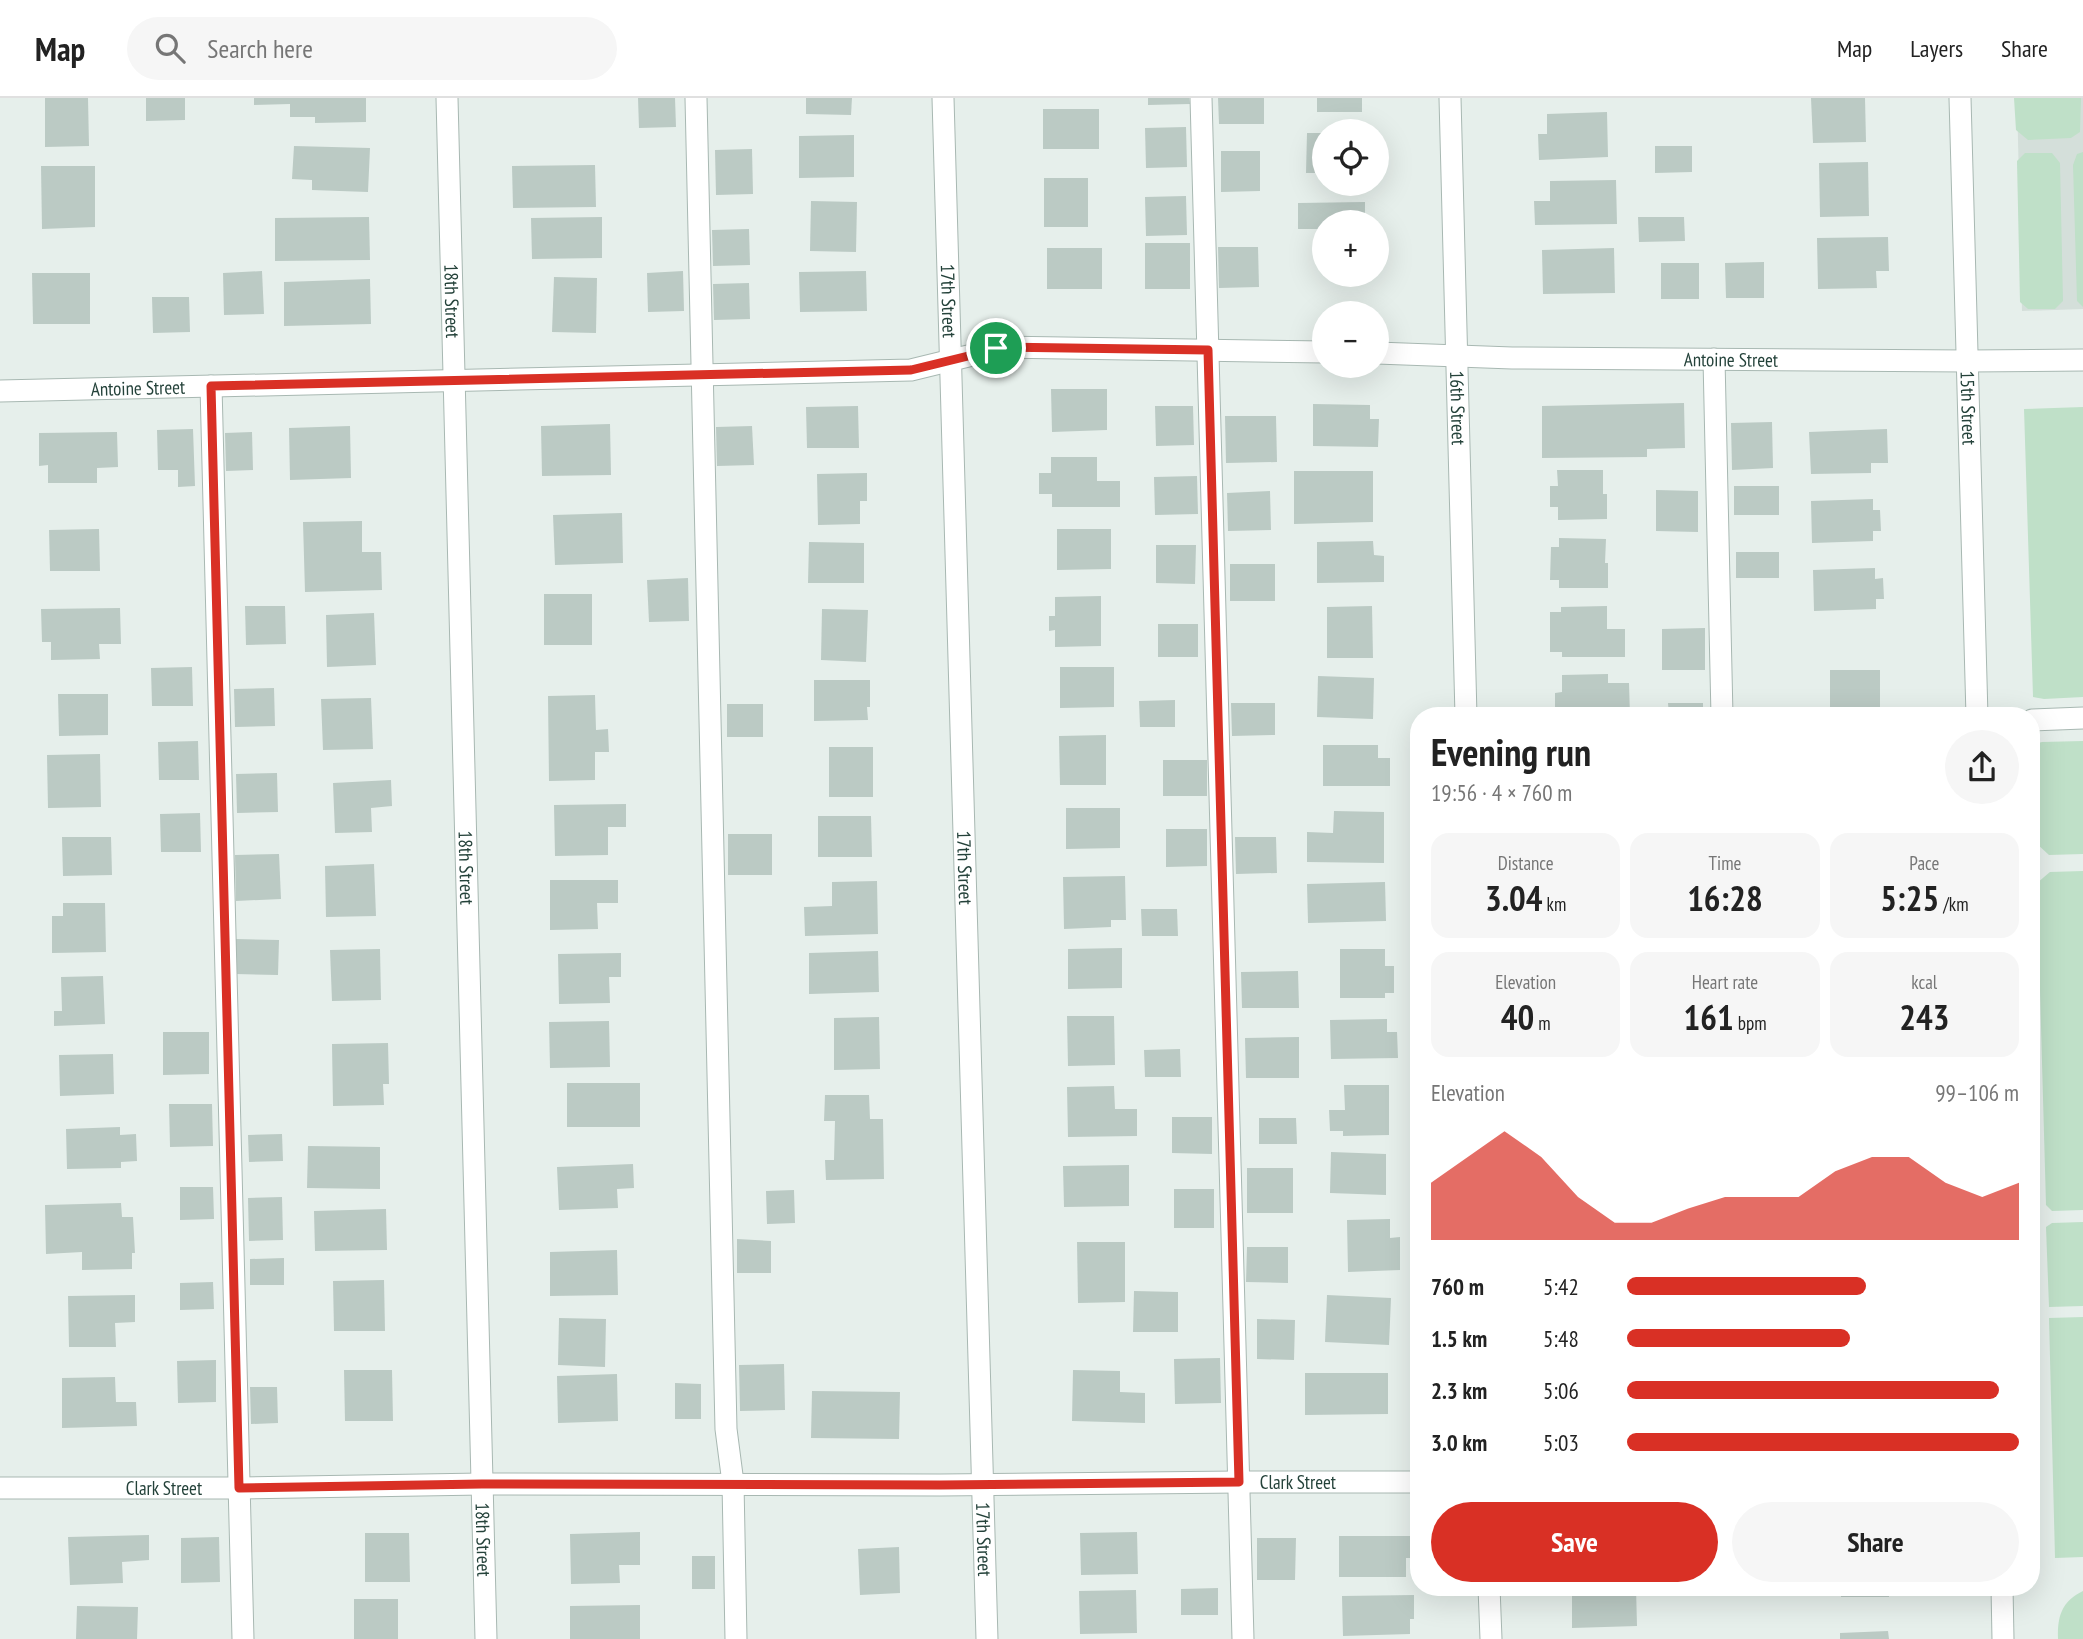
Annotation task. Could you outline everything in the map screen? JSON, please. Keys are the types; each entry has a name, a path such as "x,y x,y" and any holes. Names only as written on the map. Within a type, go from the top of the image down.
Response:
{"street":[{"name":"18th Street","path":"447,98 486,1639"},
{"path":"696,98 726,1429 733,1483 736,1639"},
{"name":"17th Street","path":"943,98 988,1639"},
{"path":"1201,98 1243,1639"},
{"name":"16th Street","path":"1450,98 1466,707"},
{"name":"15th Street","path":"1960,98 1977,707"},
{"name":"Antoine Street","path":"0,391 911,370 1005,347 1312,352"},
{"name":"Antoine Street","path":"1389,354 2083,360"},
{"path":"1714,359 1722,707"},
{"path":"211,386 243,1639"},
{"path":"2040,720 2083,718"},
{"name":"Clark Street","path":"0,1488 1410,1482"},
{"path":"1489,1596 1491,1639"},
{"path":"2001,1596 2003,1639"}],"shaded area":[{"path":"2017,98 2083,98 2083,309 2022,311"}],"green space":[{"path":"2014,98 2081,98 2080,132 2071,138 2028,140 2016,130"},
{"path":"2083,152 2083,307 2077,301 2073,165 2077,154"},
{"path":"2025,153 2052,153 2060,163 2063,301 2055,309 2028,309 2020,302 2017,161"},
{"path":"2083,407 2083,697 2044,699 2033,697 2024,409"},
{"path":"2083,741 2083,854 2049,855 2040,847 2042,742"},
{"path":"2083,871 2083,1210 2052,1211 2046,1205 2040,880 2050,872"},
{"path":"2083,1222 2083,1306 2049,1307 2046,1227 2052,1223"},
{"path":"2083,1317 2083,1557 2055,1558 2049,1318"},
{"path":"2083,1591 2083,1639 2058,1639 2062,1610 2070,1599"}],"building":[{"path":"45,98 88,98 89,146 45,147"},
{"path":"146,98 185,98 185,120 146,121"},
{"path":"254,98 366,98 366,122 315,123 315,117 290,117 290,104 254,105"},
{"path":"638,98 675,98 676,127 639,128"},
{"path":"806,98 852,98 851,115 806,114"},
{"path":"1148,98 1189,98 1190,104 1148,105"},
{"path":"1218,98 1264,98 1264,124 1219,124"},
{"path":"1317,98 1362,98 1362,112 1317,112"},
{"path":"1811,98 1865,98 1866,142 1813,143"},
{"path":"1043,109 1099,109 1099,149 1043,149"},
{"path":"1607,112 1608,157 1539,160 1538,134 1547,134 1547,114"},
{"path":"1186,127 1187,167 1146,168 1145,128"},
{"path":"1307,133 1312,133 1312,173 1306,173"},
{"path":"854,135 854,177 799,178 799,136"},
{"path":"294,146 370,148 368,192 312,190 312,180 292,179"},
{"path":"1655,146 1692,146 1692,172 1655,173"},
{"path":"752,149 753,194 716,195 715,150"},
{"path":"1221,151 1260,151 1260,191 1221,192"},
{"path":"1868,162 1869,216 1820,217 1819,163"},
{"path":"595,165 596,207 513,208 512,166"},
{"path":"41,166 95,166 95,227 42,229"},
{"path":"1044,178 1088,178 1088,227 1044,227"},
{"path":"1616,180 1617,224 1535,225 1534,201 1550,201 1550,181"},
{"path":"1186,196 1187,235 1146,236 1145,197"},
{"path":"811,201 857,202 856,252 810,251"},
{"path":"1365,202 1365,210 1312,210 1312,229 1298,229 1298,203"},
{"path":"369,217 370,260 275,261 275,218"},
{"path":"602,217 602,258 532,259 531,218"},
{"path":"1638,217 1684,217 1685,241 1639,242"},
{"path":"749,229 750,265 713,266 712,230"},
{"path":"1888,237 1889,271 1876,271 1877,288 1818,289 1817,238"},
{"path":"1145,243 1190,243 1190,289 1145,289"},
{"path":"1218,247 1258,247 1259,287 1219,288"},
{"path":"1047,248 1102,248 1102,289 1047,289"},
{"path":"1614,248 1615,293 1543,294 1542,250"},
{"path":"1764,262 1764,298 1726,298 1725,263"},
{"path":"1661,263 1699,263 1699,299 1661,299"},
{"path":"262,271 264,314 224,315 223,273"},
{"path":"683,271 684,311 648,312 647,273"},
{"path":"866,271 867,311 800,312 799,272"},
{"path":"32,273 90,273 90,324 33,324"},
{"path":"554,277 597,278 596,333 552,332"},
{"path":"370,279 371,324 284,326 284,282"},
{"path":"749,283 750,319 714,320 713,284"},
{"path":"152,297 189,297 190,332 153,333"},
{"path":"1051,389 1107,389 1107,430 1052,432"},
{"path":"1684,403 1685,448 1647,449 1647,457 1542,458 1542,406"},
{"path":"1313,404 1370,405 1370,419 1379,419 1378,447 1313,446"},
{"path":"858,406 859,448 807,448 806,407"},
{"path":"1155,406 1193,406 1194,445 1156,446"},
{"path":"1225,416 1276,416 1277,462 1226,463"},
{"path":"1772,422 1773,468 1732,470 1731,423"},
{"path":"610,424 611,475 542,476 541,426"},
{"path":"350,426 351,478 290,480 289,428"},
{"path":"752,426 754,465 717,466 716,427"},
{"path":"193,429 195,486 178,487 178,470 158,470 157,430"},
{"path":"1887,429 1888,463 1871,463 1871,473 1811,474 1809,432"},
{"path":"117,432 118,467 97,468 97,483 48,483 48,465 39,466 39,433"},
{"path":"252,432 253,470 226,471 225,433"},
{"path":"1051,457 1097,457 1097,481 1120,481 1120,507 1052,507 1052,494 1039,494 1039,473 1051,473"},
{"path":"1557,470 1603,470 1607,519 1558,520 1558,507 1550,507 1550,486 1558,486"},
{"path":"1294,471 1373,471 1373,522 1294,524"},
{"path":"867,473 867,501 860,501 860,524 818,525 817,474"},
{"path":"1197,476 1198,514 1155,515 1154,477"},
{"path":"1734,486 1779,486 1779,515 1734,515"},
{"path":"1656,490 1698,491 1698,532 1656,531"},
{"path":"1270,491 1271,530 1228,531 1227,493"},
{"path":"1873,499 1873,510 1880,510 1881,531 1873,531 1873,541 1812,543 1811,501"},
{"path":"622,513 623,563 555,565 553,515"},
{"path":"362,521 362,552 381,552 382,590 305,592 303,522"},
{"path":"99,529 100,571 50,571 49,530"},
{"path":"1057,529 1111,529 1111,569 1057,570"},
{"path":"1559,538 1606,539 1608,588 1559,588 1559,580 1550,580 1551,547 1559,547"},
{"path":"1373,541 1374,555 1384,556 1384,582 1317,583 1317,542"},
{"path":"809,542 864,543 864,583 808,583"},
{"path":"1156,545 1196,545 1195,584 1156,583"},
{"path":"1736,552 1779,552 1779,578 1736,578"},
{"path":"1230,564 1275,564 1275,601 1230,601"},
{"path":"1875,568 1875,579 1883,578 1884,599 1876,599 1876,609 1814,611 1813,570"},
{"path":"688,578 689,621 649,622 647,580"},
{"path":"544,594 592,594 592,645 544,645"},
{"path":"1101,596 1101,646 1055,647 1055,630 1049,631 1049,616 1055,616 1055,597"},
{"path":"245,606 285,606 286,644 246,645"},
{"path":"1372,606 1373,658 1327,658 1327,607"},
{"path":"1607,606 1607,629 1625,629 1625,657 1562,657 1562,652 1550,652 1550,612 1561,612 1561,607"},
{"path":"120,608 121,644 99,644 100,659 51,660 51,642 42,642 41,609"},
{"path":"822,609 868,610 866,662 821,660"},
{"path":"374,613 376,665 327,667 326,615"},
{"path":"1158,624 1198,624 1198,657 1158,657"},
{"path":"1705,628 1705,670 1662,670 1662,629"},
{"path":"192,667 193,706 152,706 151,668"},
{"path":"1060,667 1114,667 1114,707 1060,708"},
{"path":"1830,670 1880,670 1880,707 1830,707"},
{"path":"1608,674 1608,683 1629,683 1630,707 1555,707 1555,693 1562,692 1562,675"},
{"path":"1318,676 1374,678 1373,719 1317,717"},
{"path":"814,680 870,680 868,720 814,721"},
{"path":"274,688 275,726 235,727 234,689"},
{"path":"58,694 108,694 108,735 59,736"},
{"path":"595,695 596,730 608,729 609,752 595,752 595,780 549,781 548,696"},
{"path":"371,698 373,749 323,750 321,699"},
{"path":"1175,700 1175,727 1140,727 1139,701"},
{"path":"1231,703 1275,703 1275,735 1232,736"},
{"path":"1668,703 1703,703 1703,707 1668,707"},
{"path":"727,704 763,704 763,737 727,737"},
{"path":"1106,735 1106,785 1060,785 1059,736"},
{"path":"198,741 199,780 159,780 158,742"},
{"path":"1323,745 1378,745 1378,758 1390,758 1390,786 1323,786"},
{"path":"829,747 873,747 873,797 829,797"},
{"path":"100,754 101,807 48,808 47,755"},
{"path":"1163,760 1207,760 1207,796 1163,796"},
{"path":"277,773 278,812 237,813 236,774"},
{"path":"391,780 392,806 371,808 372,832 335,833 333,783"},
{"path":"626,804 626,827 608,827 608,855 555,856 554,805"},
{"path":"1066,808 1120,808 1120,848 1066,849"},
{"path":"1334,811 1384,812 1384,863 1307,862 1307,832 1333,833"},
{"path":"200,813 201,852 161,852 160,814"},
{"path":"818,816 871,816 872,857 818,857"},
{"path":"1166,829 1207,829 1207,866 1166,867"},
{"path":"728,834 772,834 772,875 728,875"},
{"path":"62,837 111,837 112,875 63,876"},
{"path":"1235,837 1276,837 1277,873 1236,874"},
{"path":"279,854 281,899 236,901 235,855"},
{"path":"374,864 376,916 326,917 325,866"},
{"path":"1125,876 1126,920 1111,920 1111,927 1064,929 1063,877"},
{"path":"550,880 618,880 618,903 597,903 598,929 550,930"},
{"path":"877,881 878,934 805,936 804,907 832,906 832,882"},
{"path":"1385,882 1386,921 1308,923 1307,884"},
{"path":"63,903 105,903 106,952 52,953 52,916 63,916"},
{"path":"1141,909 1177,909 1178,936 1142,936"},
{"path":"236,939 279,940 278,975 236,974"},
{"path":"1122,948 1122,988 1068,989 1068,949"},
{"path":"380,949 381,1000 332,1001 330,950"},
{"path":"1340,949 1385,949 1385,966 1394,966 1394,993 1385,993 1385,998 1340,998"},
{"path":"878,951 879,992 809,994 809,953"},
{"path":"621,953 621,977 609,977 610,1003 559,1004 558,954"},
{"path":"1298,971 1299,1008 1242,1008 1241,972"},
{"path":"103,976 105,1024 54,1026 54,1011 62,1011 61,977"},
{"path":"1067,1016 1114,1016 1115,1065 1068,1066"},
{"path":"879,1017 880,1069 834,1070 834,1018"},
{"path":"1387,1019 1387,1032 1397,1032 1398,1058 1331,1059 1330,1020"},
{"path":"609,1021 610,1067 550,1068 549,1022"},
{"path":"163,1032 209,1032 209,1074 163,1075"},
{"path":"1299,1037 1299,1078 1246,1078 1245,1038"},
{"path":"388,1043 389,1084 383,1084 384,1105 333,1106 332,1044"},
{"path":"1180,1049 1181,1077 1145,1077 1144,1050"},
{"path":"113,1054 114,1094 60,1096 59,1055"},
{"path":"567,1083 640,1083 640,1127 567,1127"},
{"path":"1344,1085 1389,1085 1389,1135 1343,1136 1343,1131 1330,1131 1329,1110 1345,1110"},
{"path":"1114,1086 1115,1109 1137,1109 1137,1136 1068,1137 1067,1087"},
{"path":"825,1095 869,1095 870,1119 883,1119 884,1179 826,1180 825,1160 834,1160 835,1121 824,1121"},
{"path":"169,1104 212,1104 213,1146 170,1147"},
{"path":"1172,1117 1212,1117 1212,1154 1172,1153"},
{"path":"1259,1118 1296,1118 1297,1144 1259,1144"},
{"path":"120,1127 120,1135 136,1134 137,1161 121,1162 121,1168 67,1169 66,1129"},
{"path":"282,1134 283,1161 249,1162 248,1135"},
{"path":"308,1146 380,1147 380,1189 307,1188"},
{"path":"1331,1152 1386,1154 1386,1195 1330,1193"},
{"path":"633,1164 634,1188 617,1189 618,1208 559,1210 557,1167"},
{"path":"1129,1165 1129,1206 1064,1207 1063,1166"},
{"path":"1247,1168 1293,1168 1293,1213 1247,1213"},
{"path":"180,1187 213,1187 214,1219 180,1220"},
{"path":"1174,1189 1214,1189 1214,1228 1174,1228"},
{"path":"794,1190 795,1223 767,1224 766,1191"},
{"path":"282,1197 283,1240 249,1241 248,1198"},
{"path":"121,1203 122,1217 133,1217 135,1253 132,1253 132,1269 82,1270 82,1252 46,1254 45,1205"},
{"path":"386,1209 387,1250 315,1251 314,1211"},
{"path":"1390,1219 1390,1238 1400,1237 1400,1270 1348,1272 1347,1220"},
{"path":"737,1239 771,1241 771,1273 737,1273"},
{"path":"1077,1242 1125,1242 1125,1302 1078,1303"},
{"path":"1247,1247 1288,1247 1288,1283 1246,1282"},
{"path":"617,1250 618,1295 550,1296 550,1252"},
{"path":"284,1258 284,1285 250,1285 250,1259"},
{"path":"384,1280 385,1331 334,1331 333,1281"},
{"path":"213,1282 214,1309 180,1310 180,1283"},
{"path":"1134,1291 1178,1292 1178,1332 1133,1332"},
{"path":"135,1295 135,1322 115,1323 116,1347 69,1347 68,1296"},
{"path":"1327,1295 1391,1298 1389,1345 1325,1342"},
{"path":"559,1318 606,1319 605,1367 558,1365"},
{"path":"1257,1319 1295,1320 1294,1360 1257,1359"},
{"path":"1220,1358 1221,1403 1175,1404 1174,1359"},
{"path":"216,1360 216,1402 178,1403 177,1361"},
{"path":"784,1364 785,1410 740,1411 739,1365"},
{"path":"344,1370 392,1370 393,1421 345,1421"},
{"path":"1073,1370 1120,1371 1120,1392 1145,1393 1145,1423 1072,1421"},
{"path":"1305,1373 1388,1373 1388,1414 1305,1415"},
{"path":"617,1374 618,1421 558,1423 557,1376"},
{"path":"115,1377 116,1402 136,1402 137,1426 62,1428 62,1378"},
{"path":"675,1383 701,1384 701,1419 675,1419"},
{"path":"250,1387 277,1387 278,1423 251,1424"},
{"path":"812,1391 900,1392 899,1439 811,1438"},
{"path":"640,1532 640,1565 619,1565 620,1583 571,1584 570,1534"},
{"path":"1137,1532 1138,1574 1081,1575 1080,1533"},
{"path":"365,1533 409,1533 410,1582 365,1582"},
{"path":"149,1535 149,1560 122,1562 123,1583 70,1585 68,1537"},
{"path":"1339,1536 1410,1536 1410,1558 1406,1558 1406,1577 1339,1577"},
{"path":"219,1537 220,1582 181,1583 181,1538"},
{"path":"1257,1538 1296,1538 1295,1580 1257,1580"},
{"path":"899,1547 900,1593 860,1595 858,1549"},
{"path":"692,1556 715,1556 715,1589 692,1589"},
{"path":"1218,1588 1218,1615 1181,1615 1181,1589"},
{"path":"1136,1590 1137,1633 1080,1634 1079,1591"},
{"path":"1342,1596 1414,1596 1414,1619 1410,1619 1410,1634 1343,1636"},
{"path":"1572,1596 1636,1596 1637,1626 1572,1628"},
{"path":"1841,1596 1889,1596 1889,1597"},
{"path":"354,1599 398,1599 398,1639 354,1639"},
{"path":"640,1605 640,1639 570,1639 570,1606"},
{"path":"77,1606 138,1607 137,1639 76,1639"},
{"path":"1888,1631 1889,1639 1840,1639 1840,1633"}],"route":[{"path":"996,348 1208,350 1239,1482 940,1485 482,1484 239,1488 211,386 911,370 996,348"}]}
